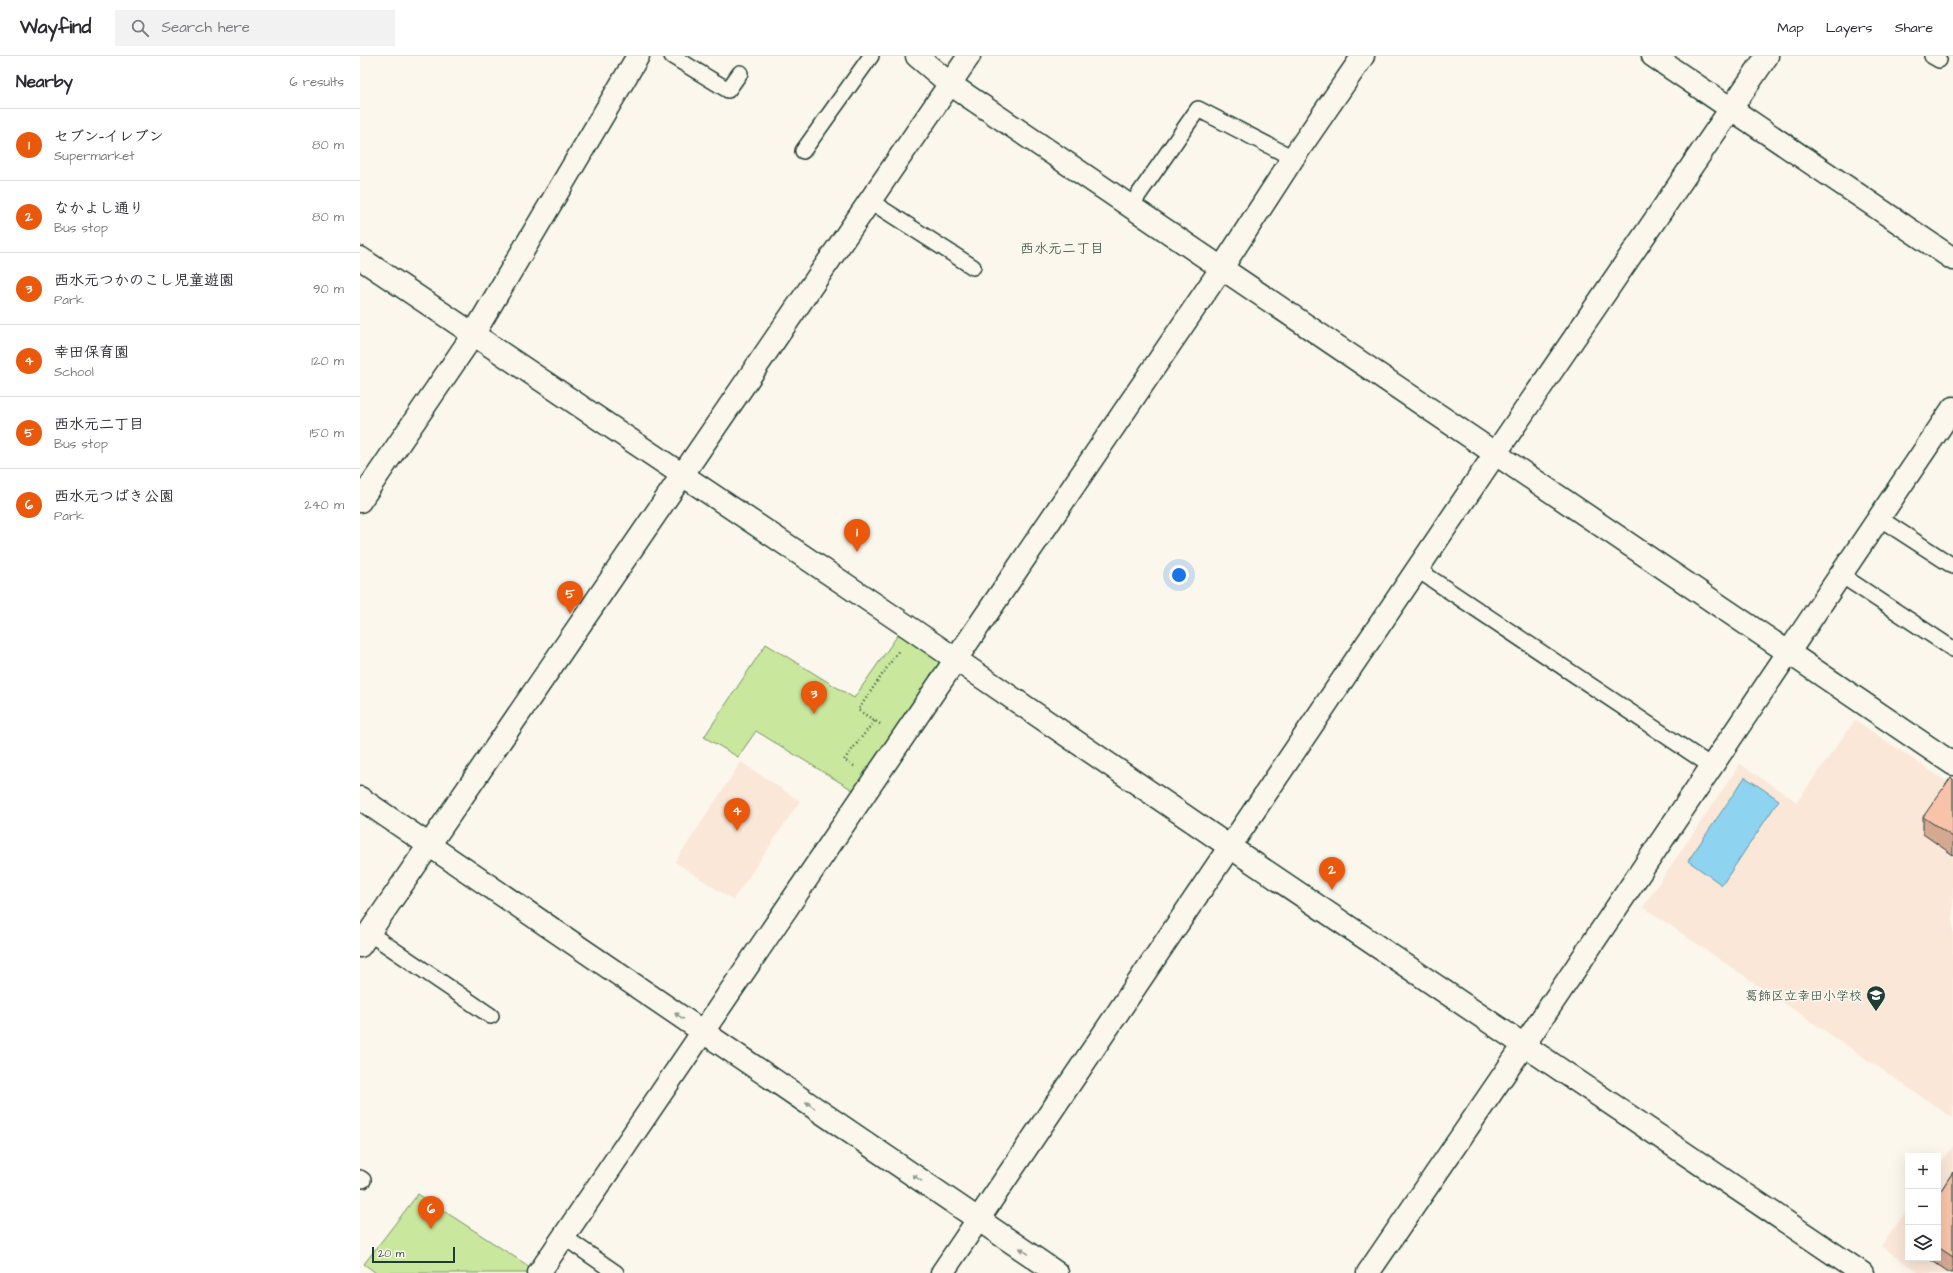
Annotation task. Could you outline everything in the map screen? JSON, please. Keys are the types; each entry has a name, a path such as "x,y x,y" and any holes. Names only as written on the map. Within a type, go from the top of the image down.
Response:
{"street":[{"path":"360,501 473,335 638,56"},
{"path":"917,56 950,84 1953,764"},
{"path":"364,940 969,56"},
{"path":"1654,56 1953,259"},
{"path":"942,1273 1495,454 1767,56"},
{"path":"539,1273 1221,269 1359,57"},
{"path":"360,258 956,659 1230,847 1862,1273"},
{"path":"1368,1273 1524,1045 1953,408"},
{"path":"360,798 1057,1273"}],"lane":[{"path":"672,56 728,90 740,73"},
{"path":"803,151 871,56"},
{"path":"1130,206 1198,110 1293,158"},
{"path":"870,201 973,267"},
{"path":"1879,518 1953,566"},
{"path":"1418,570 1711,766"},
{"path":"1841,575 1953,649"},
{"path":"364,940 491,1016"},
{"path":"564,1237 616,1273"}],"path":[{"path":"902,738 858,710 913,630"},
{"path":"874,720 844,760 874,779"}],"shaded area":[{"name":"葛飾区立幸田小学校","path":"1855,720 1953,786 1953,1118 1643,907 1740,764 1797,802"},
{"path":"741,762 800,801 733,900 675,862"},
{"path":"1953,1146 1953,1273 1919,1273 1881,1246 1905,1213 1905,1261 1941,1261 1941,1163"}],"green space":[{"path":"900,632 944,662 856,792 756,731 738,757 704,737 766,644 854,698"},
{"path":"418,1194 530,1267 526,1273 376,1273 364,1264"}],"water":[{"path":"1745,777 1779,800 1722,885 1688,861"}],"building":[{"path":"1951,777 1953,779 1953,837 1923,817"},
{"path":"1953,1172 1953,1257 1941,1249 1941,1190"}],"place":[{"name":"セブン-イレブン","path":"857,552"},
{"name":"西水元二丁目","path":"570,614"},
{"name":"西水元つかのこし児童遊園","path":"814,714"},
{"name":"幸田保育園","path":"737,831"},
{"name":"なかよし通り","path":"1332,890"},
{"name":"葛飾区立幸田小学校","path":"1876,1012"},
{"name":"西水元つばき公園","path":"431,1229"}],"district":[{"name":"西水元二丁目","path":"1062,248"}]}
